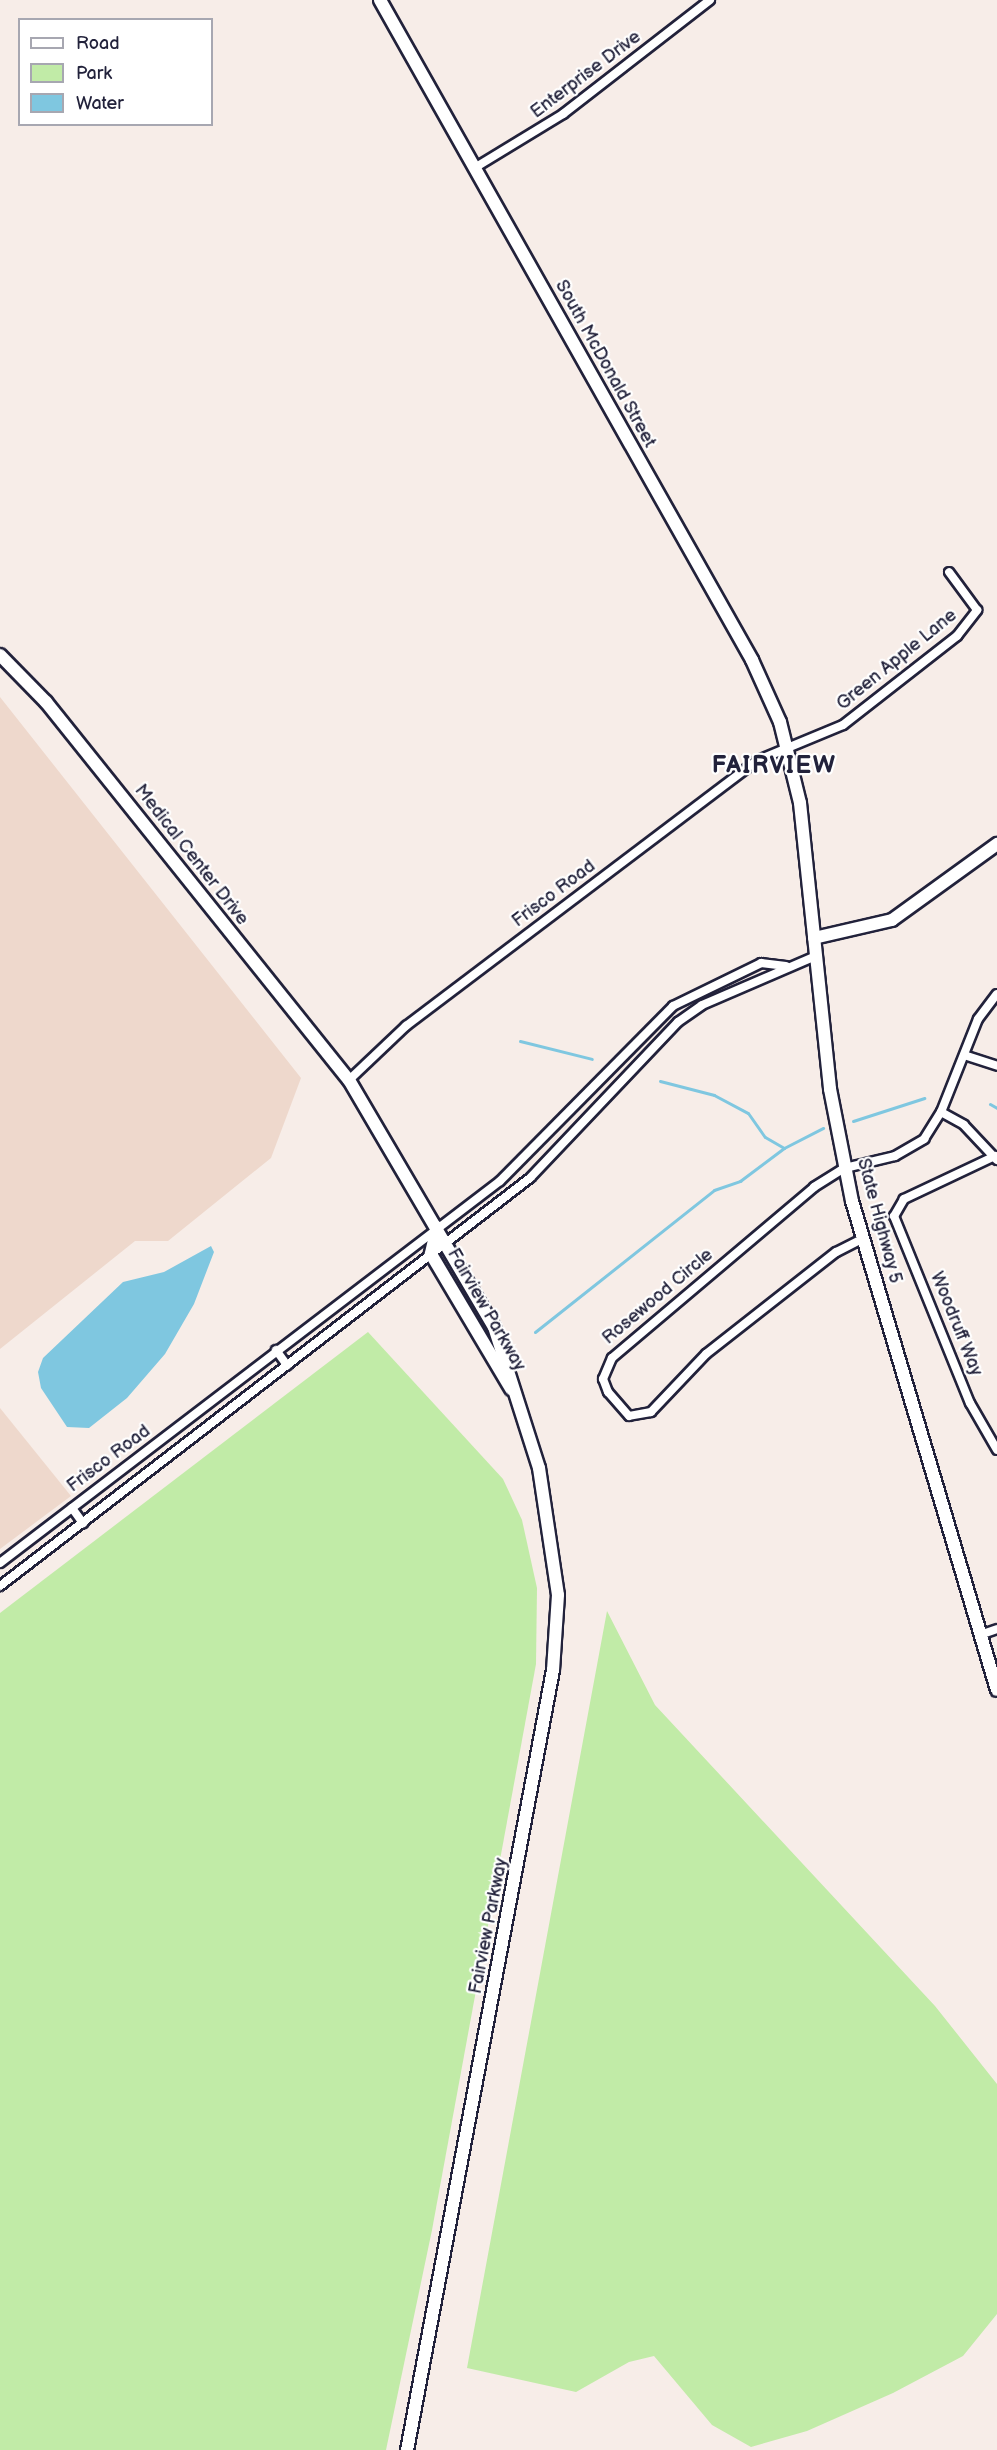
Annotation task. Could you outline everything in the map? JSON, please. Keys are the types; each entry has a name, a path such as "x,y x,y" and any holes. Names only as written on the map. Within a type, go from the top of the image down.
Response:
{"street":[{"name":"South McDonald Street","path":"380,0 752,660 789,749"},
{"name":"Enterprise Drive","path":"476,167 547,126 710,0"},
{"name":"Green Apple Lane","path":"789,749 843,725 973,620 977,610 949,572"},
{"name":"Medical Center Drive","path":"0,655 46,702 349,1080"},
{"name":"State Highway 5","path":"789,749 802,813 830,1089 845,1168 862,1239 997,1690"},
{"name":"Frisco Road","path":"349,1080 406,1026 756,761 789,749"},
{"path":"814,938 892,920 997,844"},
{"path":"0,1586 530,1178 650,1048 702,1005 786,966 816,956"},
{"name":"Frisco Road","path":"0,1563 438,1227 536,1148 597,1080 694,992 761,963 786,966"},
{"path":"845,1168 905,1152 932,1129 983,1010 997,994"},
{"path":"964,1055 997,1066"},
{"name":"Fairview Parkway","path":"349,1080 438,1227 494,1326 521,1409 551,1524 558,1595 553,1671 407,2450"},
{"path":"597,1080 609,1091"},
{"path":"941,1112 964,1125 996,1158"},
{"name":"Woodruff Way","path":"996,1158 895,1206 894,1216 970,1402 997,1450"},
{"name":"Rosewood Circle","path":"845,1168 814,1187 612,1358 603,1379 608,1392 629,1416 651,1412 706,1353 836,1252 862,1239"},
{"name":"Fairview Parkway","path":"438,1227 431,1254 521,1409"},
{"path":"276,1350 287,1365"},
{"path":"72,1508 83,1522"},
{"path":"980,1635 997,1629"}],"shaded area":[{"path":"0,697 301,1078 271,1158 168,1241 135,1241 0,1349"},
{"path":"0,1408 71,1496 0,1549"}],"green space":[{"path":"368,1332 503,1479 522,1520 537,1588 536,1664 432,2230 386,2450 0,2450 0,1613"},
{"path":"607,1611 655,1705 935,2006 997,2084 997,2314 963,2356 893,2393 807,2431 751,2447 712,2425 654,2356 629,2362 576,2392 467,2368"}],"water":[{"path":"211,1246 214,1252 194,1304 165,1354 127,1398 89,1428 67,1427 41,1388 38,1372 43,1358 123,1282 164,1272"}],"waterway":[{"path":"520,1041 592,1059"},
{"path":"660,1081 714,1095 748,1113 765,1137 784,1148 823,1128"},
{"path":"853,1121 924,1098"},
{"path":"990,1104 997,1108"},
{"path":"535,1332 714,1190 740,1181 784,1148"}],"district":[{"name":"FAIRVIEW","path":"774,766"}]}
